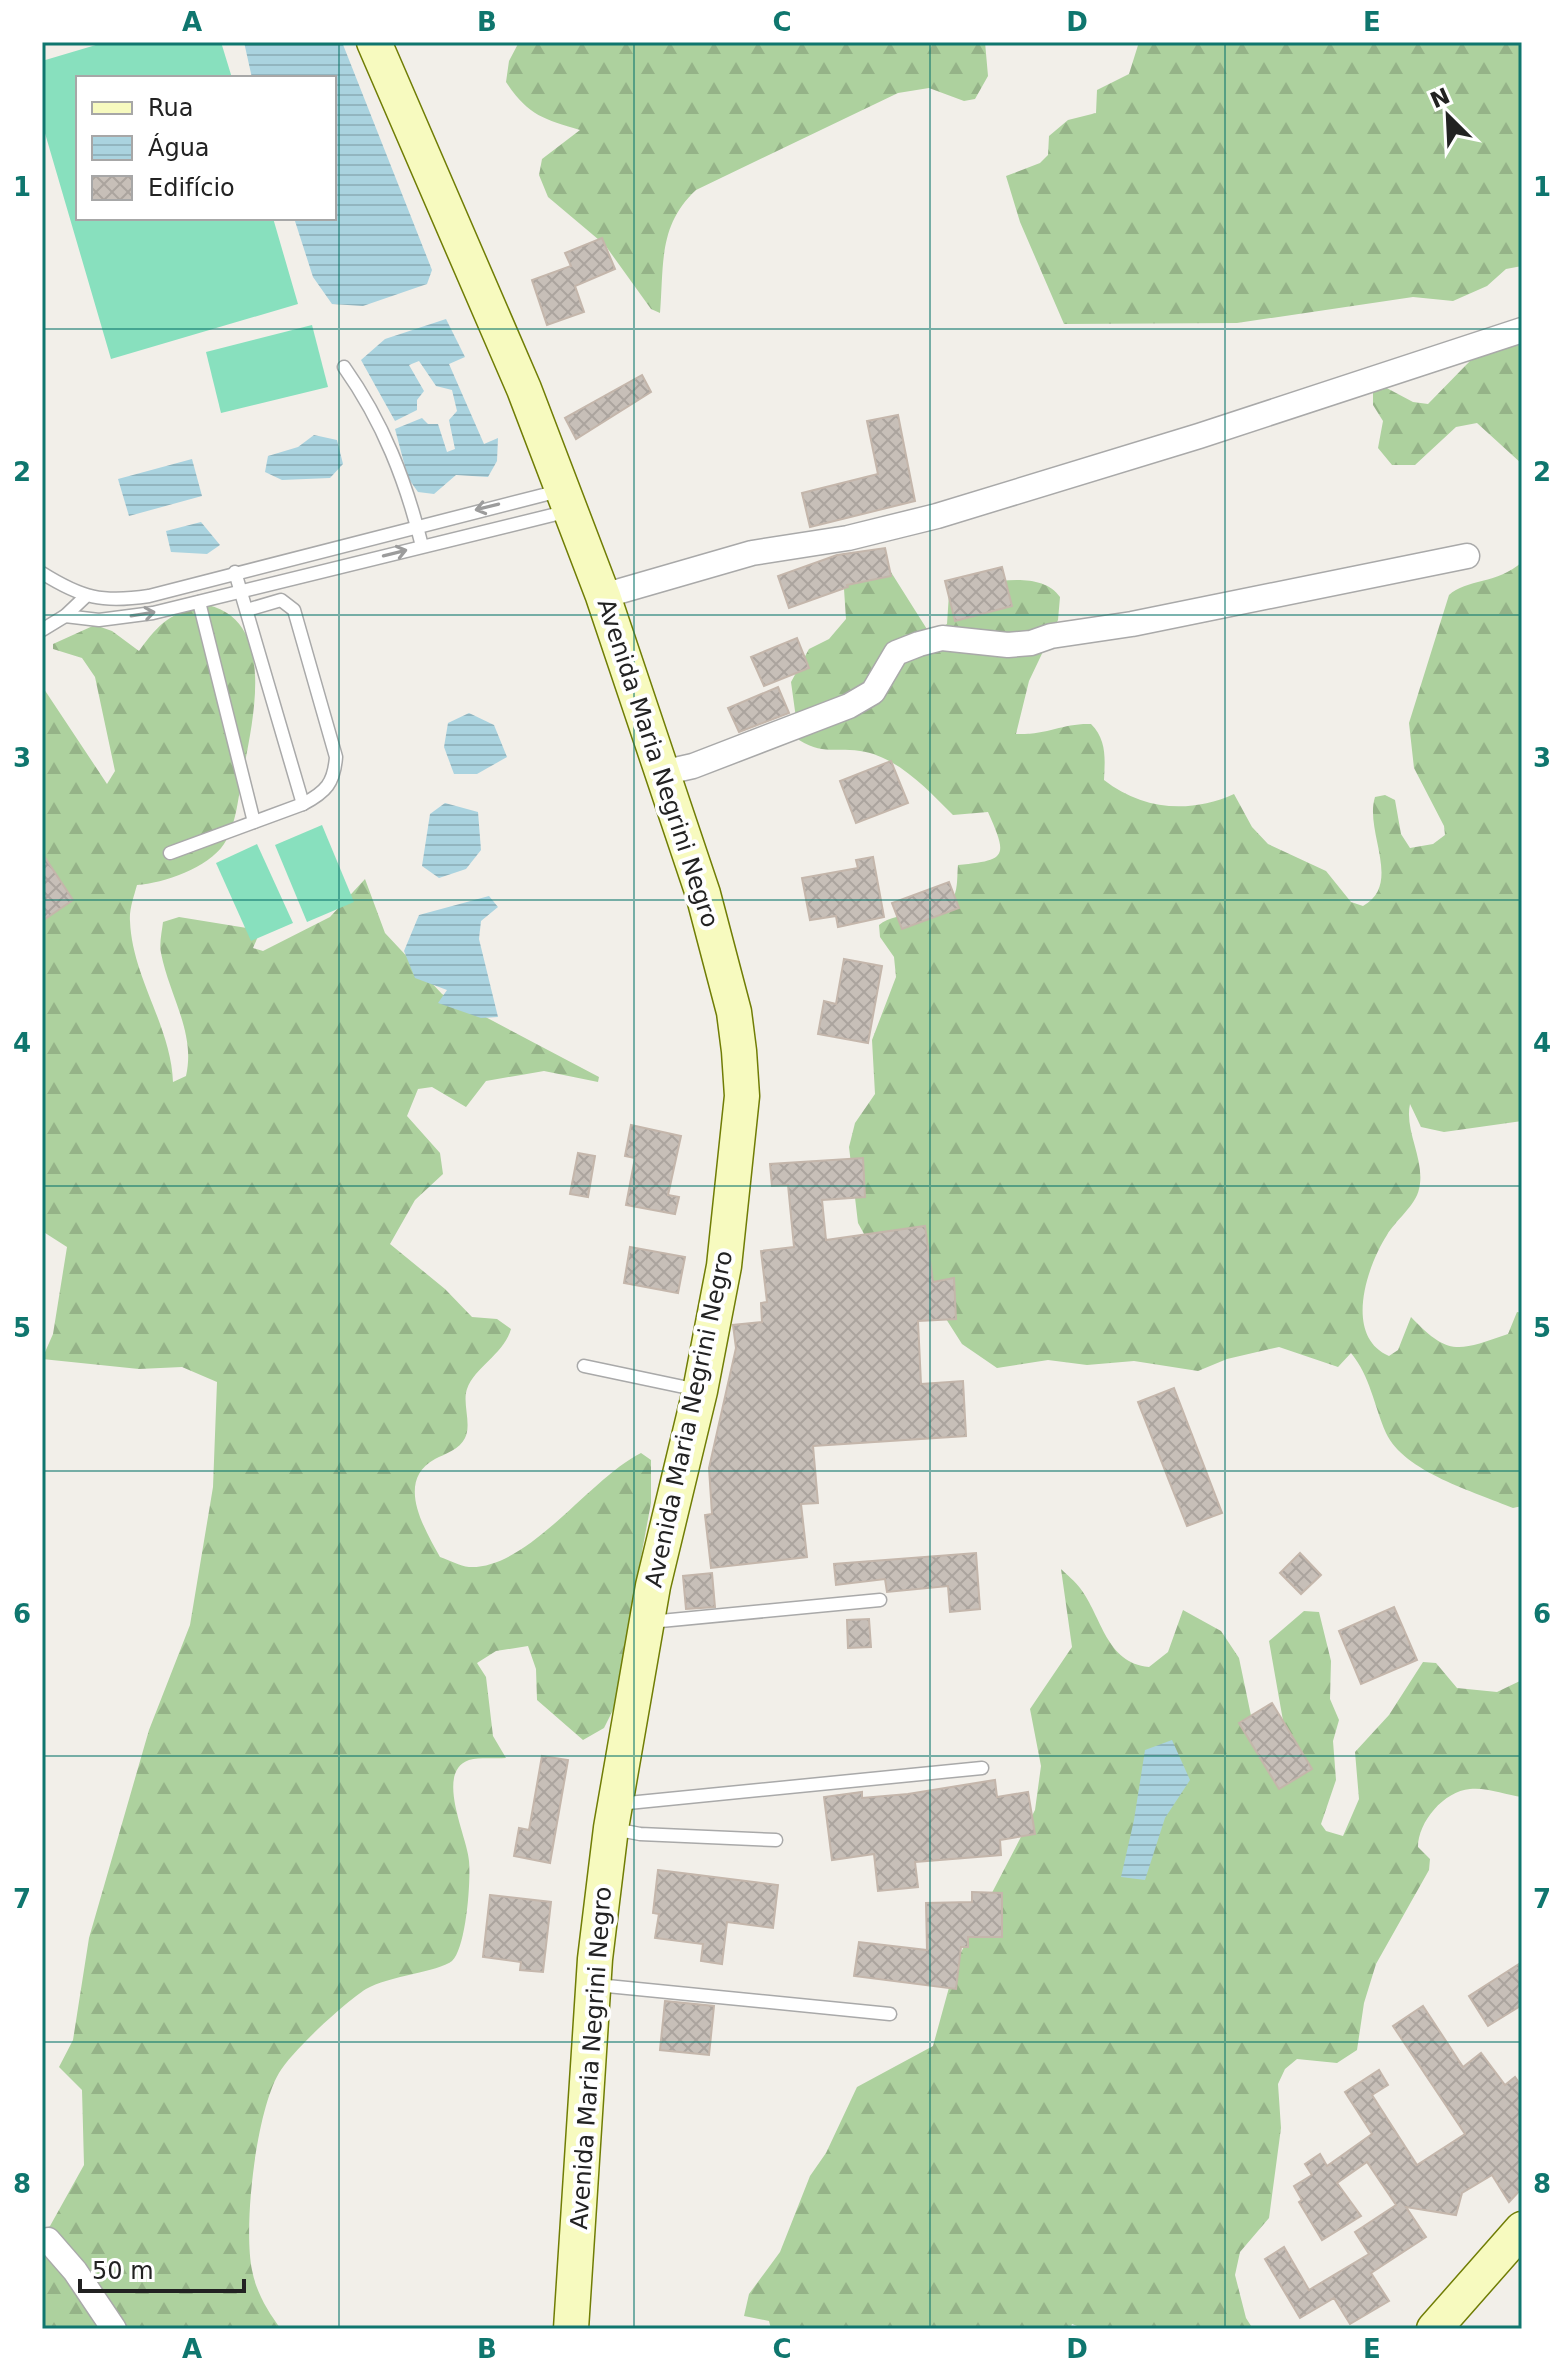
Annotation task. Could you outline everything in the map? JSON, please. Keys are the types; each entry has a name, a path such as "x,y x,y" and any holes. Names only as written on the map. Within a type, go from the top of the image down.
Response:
{"street":[{"name":"Avenida Maria Negrini Negro","path":"375,43 524,389 603,596 723,965 734,1012 742,1096 724,1266 700,1391 647,1622 613,1816 594,1984 571,2329"},
{"path":"603,596 752,553 848,538 937,516 1199,436 1522,330"},
{"path":"662,773 693,766 849,706 873,692 896,653 919,644 942,638 1008,645 1031,643 1051,636 1147,621 1467,556"},
{"path":"1434,2329 1522,2229"},
{"path":"44,2239 75,2271 114,2329"}],"lane":[{"path":"344,367 369,402 389,444 422,546"},
{"path":"42,573 85,597 118,600 149,596 417,526 568,500"},
{"path":"65,616 99,620 242,593 422,546 568,500"},
{"path":"235,572 303,804"},
{"path":"42,630 65,616 85,597"},
{"path":"170,853 303,804 323,794 330,785 336,757 294,610 281,600 247,610"},
{"path":"199,602 254,822"},
{"path":"584,1366 700,1391"},
{"path":"647,1622 880,1600"},
{"path":"613,1816 982,1768"},
{"path":"613,1816 640,1834 776,1840"},
{"path":"594,1984 890,2014"}],"green space":[{"path":"106,42 221,42 231,76 76,76 76,220 274,220 298,304 111,359 42,123 42,61"},
{"path":"519,42 985,42 988,76 975,99 964,101 929,88 898,93 696,190 675,217 669,232 663,262 660,313 651,309 605,245 548,197 539,175 542,159 580,130 529,109 506,82 509,61"},
{"path":"1139,42 1522,42 1522,266 1506,269 1487,286 1453,301 1413,297 1237,323 1064,324 1020,222 1006,176 1040,163 1048,155 1049,136 1068,120 1096,113 1097,90 1129,74"},
{"path":"312,325 328,387 221,413 206,352"},
{"path":"1514,339 1522,341 1519,367 1522,373 1522,464 1477,423 1456,427 1415,465 1392,465 1378,448 1383,421 1373,405 1373,388 1381,385 1413,402 1428,404 1470,361"},
{"path":"1522,562 1522,1121 1444,1132 1421,1127 1410,1104 1410,1125 1420,1168 1419,1189 1414,1201 1387,1235 1372,1264 1363,1300 1363,1317 1366,1333 1375,1346 1389,1356 1398,1350 1411,1317 1435,1339 1455,1347 1465,1347 1508,1334 1517,1312 1522,1313 1522,1506 1513,1508 1461,1488 1408,1459 1386,1433 1367,1381 1351,1353 1338,1367 1279,1347 1227,1359 1198,1371 1134,1361 1087,1365 1048,1360 997,1368 962,1344 934,1300 879,1261 858,1223 849,1147 855,1123 875,1094 872,1040 896,977 894,957 880,937 879,925 949,903 957,885 958,865 994,858 999,854 1000,847 988,812 953,815 911,776 887,760 860,751 815,747 799,740 791,682 809,649 829,639 846,619 844,589 851,569 889,569 930,634 947,624 949,594 955,587 1026,580 1051,588 1060,597 1058,620 1029,681 1016,734 1091,724 1102,743 1104,780 1134,798 1150,803 1184,806 1234,794 1252,827 1268,844 1326,871 1351,902 1363,906 1375,896 1380,884 1380,856 1373,811 1375,797 1385,795 1395,800 1401,834 1410,848 1433,844 1445,835 1444,826 1414,768 1409,723 1449,595 1464,586 1503,574"},
{"path":"208,605 230,615 244,631 252,652 254,702 234,819 224,844 197,867 160,881 137,885 130,917 137,962 166,1041 173,1082 186,1076 188,1060 185,1029 161,953 163,922 179,917 253,929 259,934 253,948 263,951 330,917 365,879 385,933 442,994 599,1077 598,1082 544,1071 486,1081 466,1107 432,1087 418,1089 407,1116 440,1153 443,1174 415,1200 390,1244 445,1289 472,1317 497,1319 511,1329 502,1346 476,1374 467,1389 468,1426 463,1442 423,1468 417,1480 416,1505 440,1557 469,1567 491,1564 514,1554 536,1539 621,1465 641,1453 651,1460 651,1503 630,1616 632,1672 604,1728 583,1740 537,1700 536,1669 528,1646 496,1651 477,1663 486,1677 493,1736 506,1758 469,1760 459,1767 454,1778 453,1791 469,1861 466,1914 457,1954 445,1965 366,1989 319,2028 279,2073 258,2141 249,2226 256,2286 281,2329 42,2329 42,2231 50,2226 84,2165 82,2090 59,2067 73,2040 89,1938 149,1730 190,1625 213,1487 217,1382 182,1367 139,1369 42,1359 53,1334 67,1247 42,1231 42,686 107,784 115,771 95,677 82,658 53,649 53,644 95,625 112,631 139,651 153,633 175,615"},
{"path":"322,825 354,902 307,922 275,845"},
{"path":"257,844 293,923 251,941 216,863"},
{"path":"1061,1569 1080,1588 1114,1648 1135,1664 1149,1667 1168,1652 1183,1610 1221,1631 1239,1658 1254,1730 1285,1732 1269,1641 1304,1611 1319,1612 1331,1661 1330,1699 1339,1720 1333,1741 1336,1780 1321,1824 1326,1831 1343,1836 1359,1799 1355,1752 1389,1715 1423,1662 1436,1663 1457,1688 1497,1692 1522,1680 1522,1797 1470,1789 1451,1795 1434,1809 1422,1828 1418,1847 1430,1859 1429,1870 1376,1964 1364,2003 1357,2050 1337,2063 1297,2059 1285,2069 1278,2084 1281,2128 1269,2218 1240,2252 1235,2275 1246,2318 1253,2329 1085,2329 1072,2324 1070,2329 771,2329 769,2321 744,2316 749,2294 780,2252 810,2176 826,2153 857,2087 933,2046 956,1962 1035,1810 1041,1766 1030,1709 1072,1647"}],"water":[{"path":"244,42 342,42 432,270 427,284 363,306 332,304 313,277 295,220 336,220 336,76 252,76"},
{"path":"446,319 465,357 449,364 484,444 498,438 497,461 488,477 456,475 434,494 418,492 408,478 395,429 422,418 428,424 438,424 447,452 455,449 449,420 457,411 452,390 436,386 419,361 409,365 424,391 417,400 417,410 395,421 361,360 385,339"},
{"path":"314,435 337,440 343,464 330,478 282,480 265,472 268,456 298,447"},
{"path":"192,459 202,496 129,516 118,479"},
{"path":"201,522 220,545 207,554 171,552 166,531"},
{"path":"469,713 494,725 507,757 477,774 454,774 444,747 448,723"},
{"path":"445,803 478,812 481,850 466,869 439,878 422,866 430,814"},
{"path":"489,896 498,907 481,921 479,939 498,1017 481,1018 438,1003 447,990 415,978 404,951 419,915"},
{"path":"1172,1740 1190,1780 1165,1818 1145,1880 1121,1877 1145,1750"}],"building":[{"path":"602,238 615,269 575,286 584,312 547,325 532,280 571,266 565,253"},
{"path":"642,375 651,392 576,439 565,418"},
{"path":"898,415 915,501 810,527 802,493 878,474 867,421"},
{"path":"885,548 891,576 847,585 789,608 778,576 837,555"},
{"path":"1002,567 1012,606 955,621 945,581"},
{"path":"797,638 809,668 764,686 751,657"},
{"path":"778,687 789,713 739,732 728,708"},
{"path":"891,761 908,803 856,823 840,781"},
{"path":"42,853 73,900 42,921"},
{"path":"873,857 884,917 838,927 836,916 810,920 802,878 858,868 856,860"},
{"path":"949,882 959,908 902,929 892,903"},
{"path":"844,959 882,966 868,1043 818,1034 824,1001 836,1004"},
{"path":"631,1125 681,1136 668,1195 679,1197 675,1214 626,1205 635,1158 625,1156"},
{"path":"578,1153 595,1156 588,1197 570,1194"},
{"path":"863,1158 865,1197 822,1200 826,1240 925,1226 933,1282 954,1278 956,1319 918,1321 921,1384 963,1381 966,1436 813,1446 818,1503 801,1504 807,1557 711,1568 705,1515 712,1514 709,1468 736,1348 733,1325 762,1322 761,1303 767,1302 761,1251 794,1247 788,1185 772,1186 770,1164"},
{"path":"630,1247 685,1257 678,1293 624,1283"},
{"path":"1174,1388 1222,1513 1187,1526 1138,1402"},
{"path":"976,1553 980,1609 950,1612 948,1586 887,1592 885,1579 836,1585 834,1564"},
{"path":"1300,1553 1321,1575 1301,1594 1280,1573"},
{"path":"712,1573 715,1607 686,1609 683,1576"},
{"path":"1394,1607 1417,1660 1361,1684 1339,1631"},
{"path":"869,1619 871,1647 848,1648 847,1620"},
{"path":"1272,1703 1312,1769 1279,1789 1239,1723"},
{"path":"542,1756 568,1760 550,1863 514,1856 519,1828 529,1830"},
{"path":"995,1780 997,1797 1028,1792 1035,1834 1000,1840 1001,1855 915,1862 918,1887 878,1891 874,1854 832,1860 824,1797 862,1792 862,1798 908,1794"},
{"path":"658,1870 778,1885 773,1928 727,1922 722,1964 701,1961 703,1944 655,1938 659,1914 653,1913"},
{"path":"972,1892 1002,1893 1002,1937 968,1937 968,1947 961,1947 956,1989 854,1976 859,1942 927,1950 926,1903 972,1902"},
{"path":"490,1895 551,1902 543,1972 520,1970 521,1962 483,1957"},
{"path":"1522,1962 1522,2005 1488,2026 1469,1996"},
{"path":"665,2001 714,2006 709,2055 660,2050"},
{"path":"1423,2006 1463,2067 1481,2053 1505,2085 1515,2077 1522,2087 1522,2188 1509,2202 1492,2175 1462,2193 1456,2215 1406,2207 1426,2237 1371,2273 1389,2301 1350,2324 1334,2298 1300,2318 1265,2259 1284,2247 1309,2290 1369,2254 1355,2232 1396,2205 1367,2162 1337,2183 1361,2216 1322,2240 1299,2202 1302,2200 1294,2186 1312,2175 1305,2164 1320,2154 1327,2166 1372,2134 1345,2092 1379,2070 1388,2085 1372,2095 1417,2165 1465,2134 1393,2026"}]}
